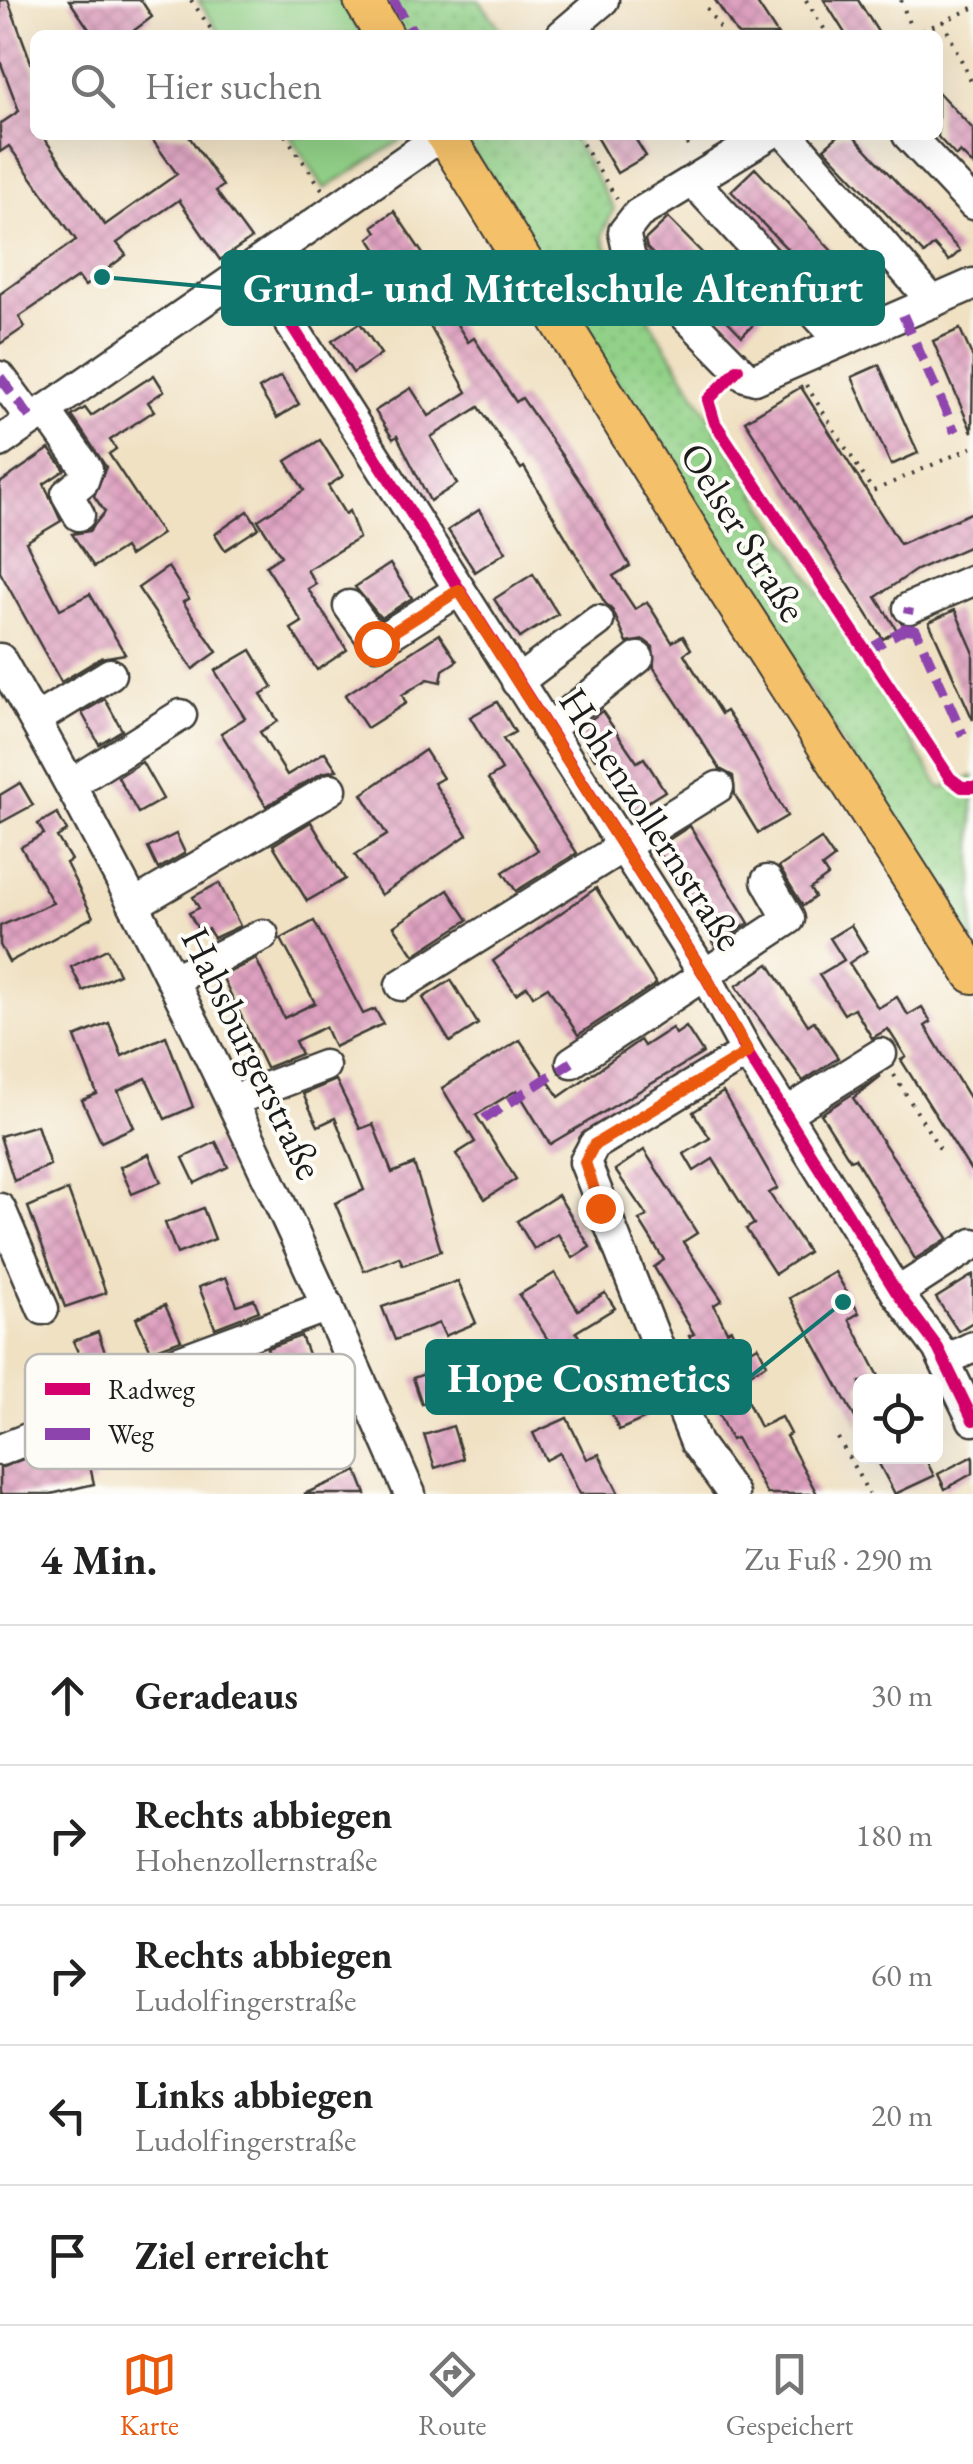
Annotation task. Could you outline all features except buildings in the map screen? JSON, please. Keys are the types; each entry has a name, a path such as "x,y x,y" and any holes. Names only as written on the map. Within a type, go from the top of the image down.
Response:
{"main road":[{"path":"362,0 381,30"},
{"name":"Oelser Straße","path":"446,140 973,974"}],"street":[{"path":"568,30 604,0"},
{"path":"0,442 436,140"},
{"path":"760,140 630,220 624,232 630,259 745,376 755,379 973,284"},
{"path":"792,140 933,302"},
{"path":"913,140 973,204"},
{"path":"693,181 842,342"},
{"name":"Hohenzollernstraße","path":"254,266 706,977 897,1293 959,1354 973,1420"},
{"path":"0,377 87,470 83,481 67,494 79,516"},
{"path":"909,608 973,580"},
{"path":"348,606 376,643 459,590"},
{"path":"517,682 598,621"},
{"path":"547,730 638,658"},
{"name":"Habsburgerstraße","path":"0,659 174,980 234,1100 349,1354"},
{"path":"35,720 110,674"},
{"path":"71,784 181,715"},
{"path":"401,985 718,787"},
{"path":"135,904 330,789"},
{"path":"572,1062 790,919 766,881"},
{"path":"174,980 263,935"},
{"path":"733,1494 696,1443 585,1162 594,1145 748,1052"},
{"path":"788,1112 882,1054"},
{"path":"234,1100 324,1066"},
{"path":"0,1209 43,1308"},
{"path":"897,1293 973,1244"},
{"path":"198,1354 328,1306"},
{"name":"Habsburgerstraße","path":"355,1368 410,1494"},
{"path":"0,1450 25,1440"}],"path":[{"path":"191,0 212,30"},
{"path":"806,0 825,30"},
{"path":"901,0 911,30"},
{"path":"708,8 721,30"},
{"path":"924,30 973,8"},
{"path":"943,21 972,83"},
{"path":"287,140 336,210"},
{"path":"580,140 630,220"},
{"path":"792,363 873,491 973,447"},
{"path":"882,1054 943,1154"},
{"path":"838,1438 869,1494"}],"green space":[{"path":"198,0 341,0 360,30 218,30"},
{"path":"379,0 479,0 501,30 397,30"},
{"path":"292,140 401,140 325,189"},
{"path":"464,140 574,140 614,209 602,235 612,260 941,789 973,776 973,951"}],"marked path":[{"path":"393,0 412,30"},
{"path":"903,315 955,432"},
{"path":"0,377 32,420"},
{"path":"866,651 905,629 909,608"},
{"path":"905,629 916,630 963,735"},
{"path":"484,1119 572,1062"}],"cycle path":[{"path":"254,266 706,977 747,1052 897,1293 938,1348 973,1420"},
{"path":"738,369 708,400 715,423 950,778 962,787 973,787"}],"place":[{"name":"Grund- und Mittelschule Altenfurt","path":"102,277"},
{"name":"Hope Cosmetics","path":"843,1302"}],"route":[{"path":"376,643 459,590 706,977 748,1052 594,1145 585,1162 600,1208"}]}
